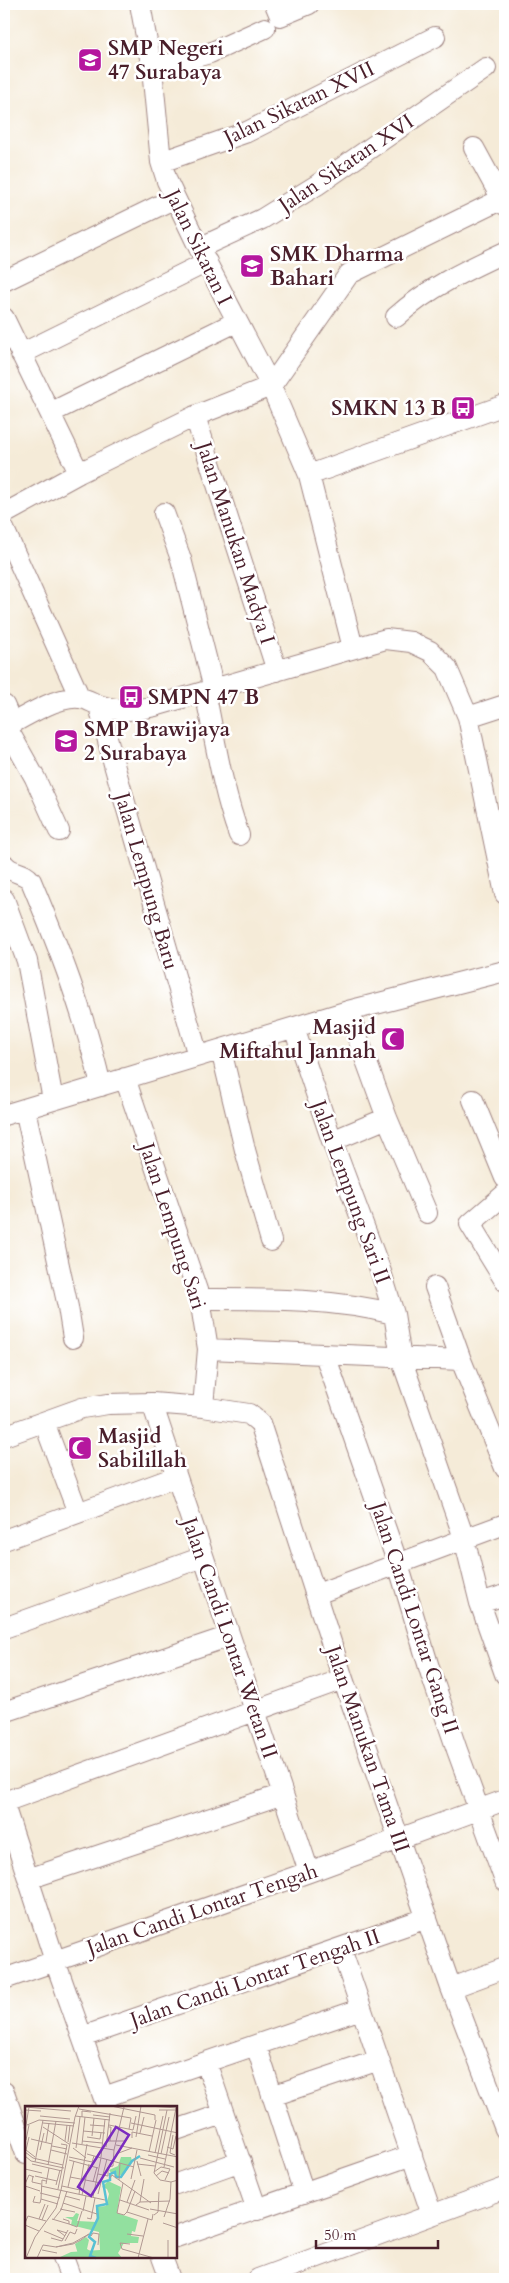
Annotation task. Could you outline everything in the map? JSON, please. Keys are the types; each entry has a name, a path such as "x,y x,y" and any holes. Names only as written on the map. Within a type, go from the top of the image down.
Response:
{"street":[{"name":"Jalan Sikatan I","path":"140,4 152,69 160,162 175,198 236,322 271,386 309,475 353,648"},
{"path":"275,4 280,16 309,4"},
{"path":"152,69 210,54 266,28"},
{"name":"Jalan Sikatan XVII","path":"160,162 247,132 435,37"},
{"name":"Jalan Sikatan XVI","path":"21,354 203,255 317,185 486,68"},
{"path":"271,386 349,274 503,202 474,148"},
{"path":"4,281 175,198"},
{"path":"396,317 439,285 505,252"},
{"path":"4,318 79,473"},
{"path":"50,413 236,322"},
{"name":"Jalan Manukan Madya I","path":"4,514 79,473 195,416 271,386"},
{"path":"309,475 505,405"},
{"name":"Jalan Manukan Madya I","path":"195,416 277,671"},
{"path":"164,513 181,559 210,690 219,760 233,819 239,835"},
{"path":"4,529 80,698"},
{"path":"58,831 35,778 6,721 64,700 80,698 100,706 127,712 155,706 386,639 399,640 411,642 430,651 447,668 468,717 502,866 505,894"},
{"path":"468,717 505,705"},
{"name":"Jalan Lempung Baru","path":"100,706 115,768 198,1056"},
{"path":"7,870 25,874 32,881 68,972 92,1046 100,1086"},
{"path":"4,899 27,961 53,1100"},
{"path":"4,1115 348,1011 505,971"},
{"path":"348,1011 386,1118 426,1213"},
{"name":"Jalan Lempung Sari II","path":"294,1028 332,1141 371,1242 394,1314 401,1358 464,1538 480,1603 505,1670"},
{"path":"221,1050 245,1150 271,1241"},
{"name":"Jalan Lempung Sari","path":"125,1078 200,1299 208,1349 203,1407"},
{"path":"473,1100 505,1178"},
{"path":"25,1109 68,1307 72,1338"},
{"path":"332,1141 386,1118"},
{"path":"505,1194 470,1224 505,1281"},
{"path":"435,1287 461,1360 505,1468"},
{"path":"200,1299 285,1300 374,1309 394,1314"},
{"path":"208,1349 461,1360"},
{"name":"Jalan Candi Lontar Gang II","path":"325,1355 398,1564 431,1674 505,1882"},
{"name":"Jalan Manukan Tama III","path":"4,1436 82,1408 108,1404 152,1403 203,1407 249,1414 260,1423 343,1679 452,1988 505,2129"},
{"name":"Jalan Candi Lontar Wetan II","path":"152,1403 309,1872"},
{"path":"44,1422 78,1513"},
{"path":"4,1540 176,1477"},
{"path":"317,1594 505,1524"},
{"path":"4,1628 203,1557"},
{"path":"480,1603 505,1595"},
{"path":"4,1712 230,1636"},
{"path":"343,1679 4,1804 55,1961 106,2102 206,2062 361,2009"},
{"path":"28,1879 283,1794"},
{"name":"Jalan Candi Lontar Tengah","path":"4,1978 309,1872 505,1800"},
{"name":"Jalan Candi Lontar Tengah II","path":"82,2037 427,1918"},
{"path":"341,1949 432,2216"},
{"path":"452,1988 505,1968"},
{"path":"256,2045 304,2193"},
{"path":"272,2096 379,2060"},
{"path":"206,2062 257,2210"},
{"path":"4,2092 25,2151"},
{"path":"178,2129 224,2114"},
{"path":"178,2236 412,2155"},
{"path":"178,2183 240,2161"},
{"path":"258,2279 505,2188"},
{"path":"63,2258 71,2279"},
{"path":"162,2258 170,2279"}],"place":[{"name":"SMP Negeri 47 Surabaya","path":"90,60"},
{"name":"SMK Dharma Bahari","path":"252,266"},
{"name":"SMKN 13 B","path":"463,408"},
{"name":"SMPN 47 B","path":"131,697"},
{"name":"SMP Brawijaya 2 Surabaya","path":"66,741"},
{"name":"Masjid Miftahul Jannah","path":"393,1039"},
{"name":"Masjid Sabilillah","path":"80,1448"}]}
